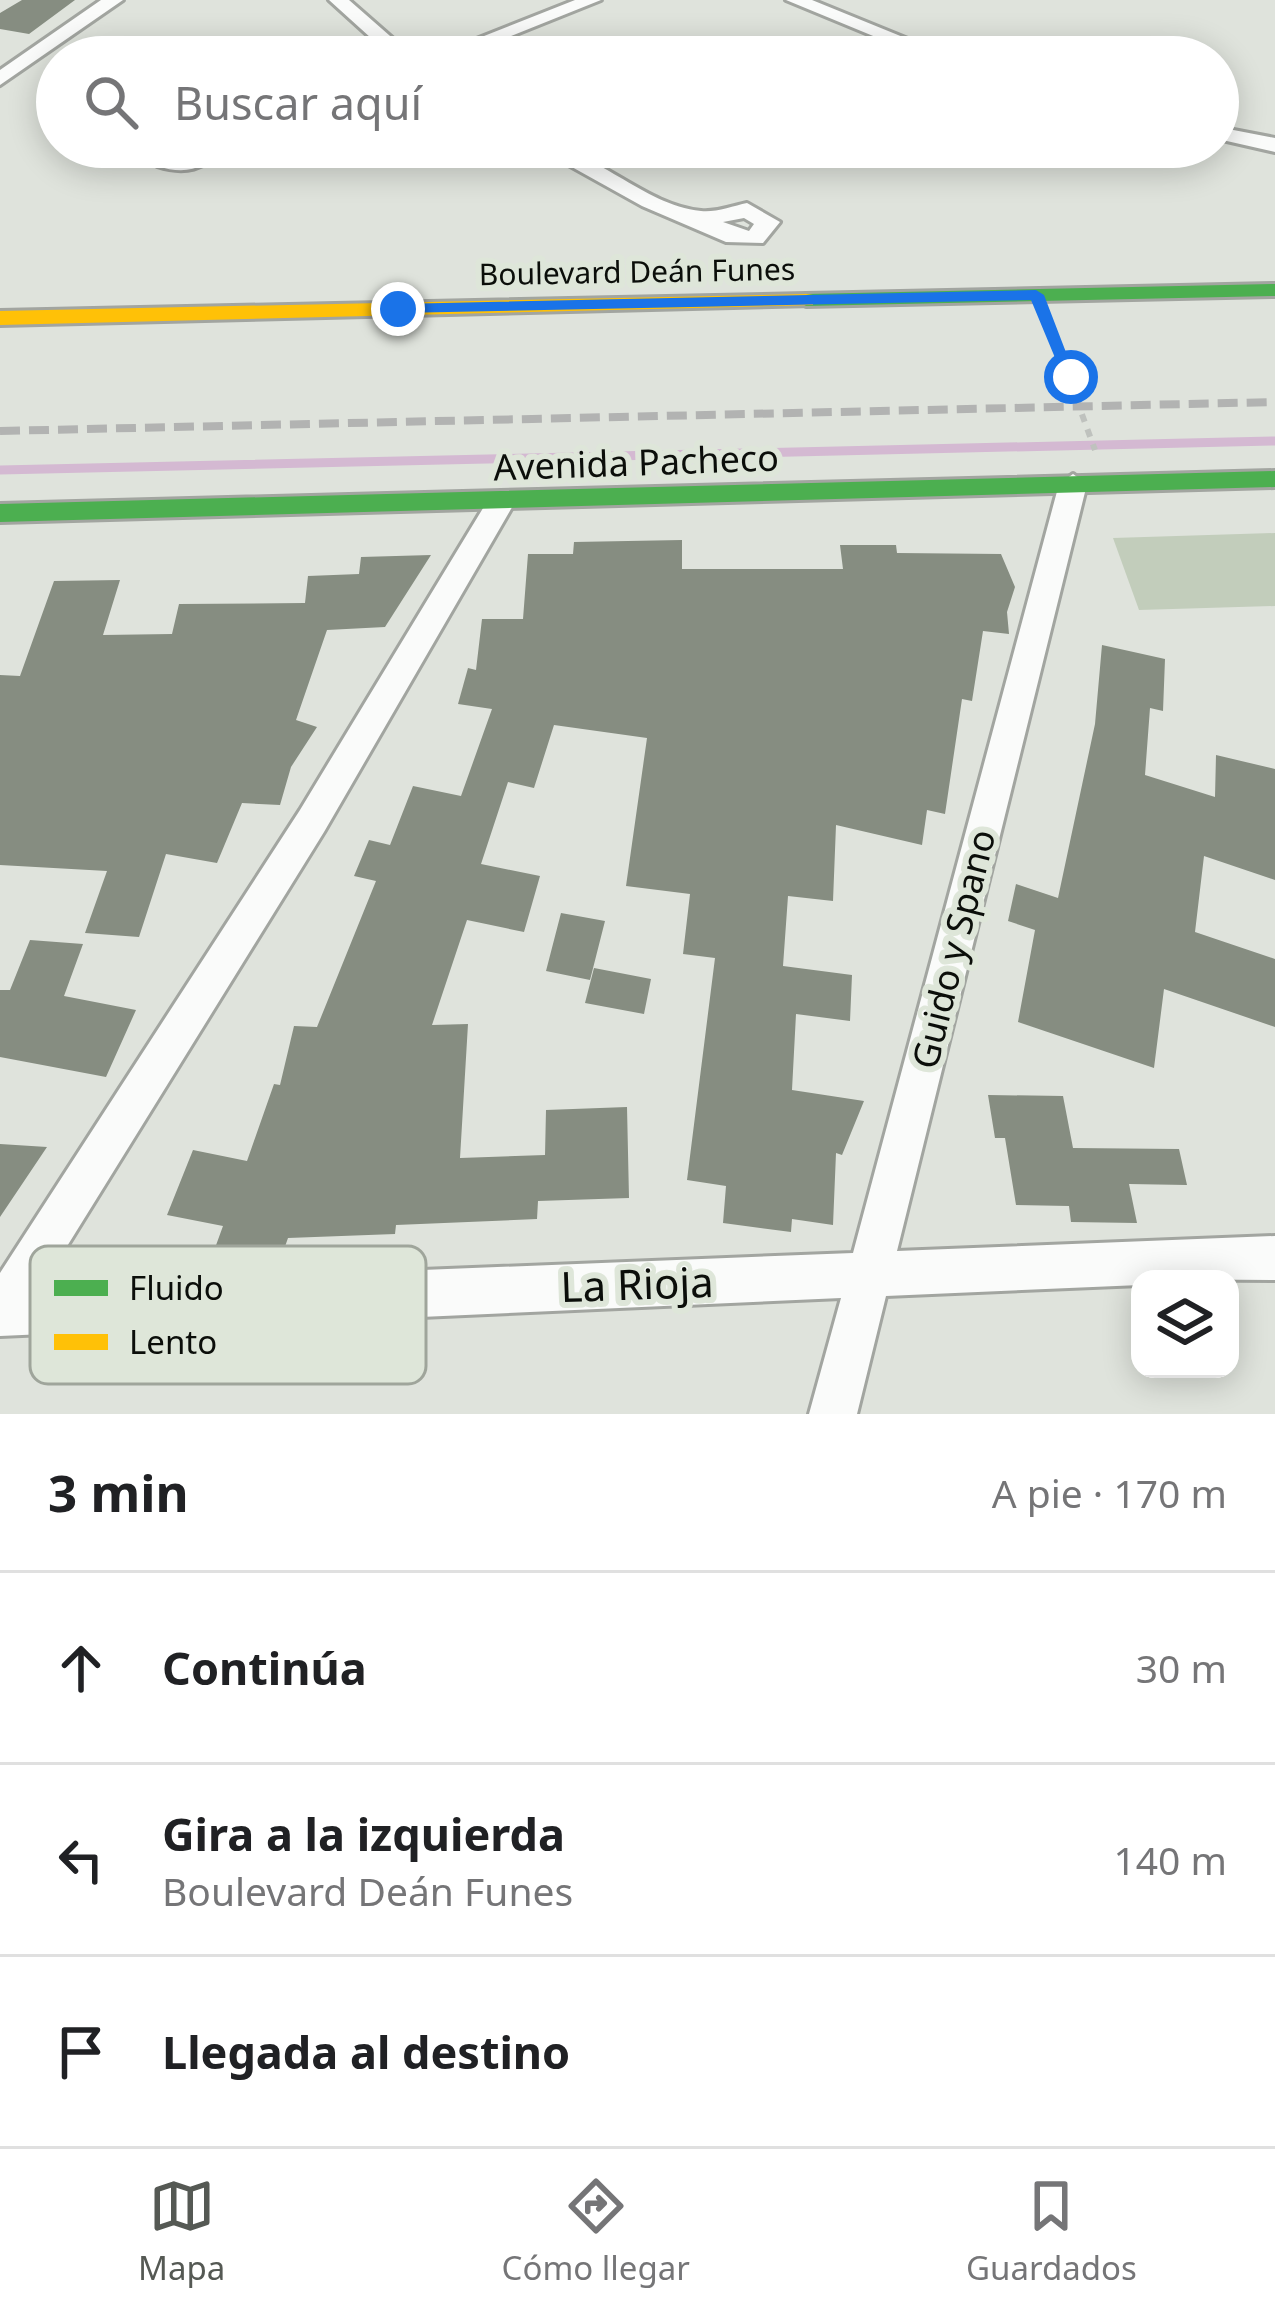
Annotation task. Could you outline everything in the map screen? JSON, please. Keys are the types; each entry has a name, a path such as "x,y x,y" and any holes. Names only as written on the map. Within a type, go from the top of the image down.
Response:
{"main road":[{"name":"Boulevard Deán Funes","path":"0,297 1275,269"},
{"name":"Boulevard Deán Funes","path":"0,319 1275,290"},
{"name":"Avenida Pacheco","path":"0,513 1275,478"}],"street":[{"path":"62,36 114,0"},
{"path":"338,0 380,36"},
{"path":"497,36 592,0"},
{"path":"795,0 888,36"},
{"path":"0,79 36,54"},
{"path":"1239,138 1275,146"},
{"path":"586,168 650,202 700,219"},
{"name":"Guido y Spano","path":"833,1414 1073,484"},
{"path":"42,1246 312,821 500,502"},
{"name":"La Rioja","path":"426,1293 1275,1258"},
{"path":"1,1311 30,1265"}],"path":[{"path":"1036,295 1092,436"}],"green space":[{"path":"1275,533 1275,606 1139,610 1113,538"}],"building":[{"path":"22,0 75,0 29,34 0,29 0,13"},
{"path":"682,540 682,569 843,569 840,545 896,545 897,553 1001,554 1015,587 1007,612 1009,634 983,631 972,701 962,699 945,814 927,810 922,845 836,825 833,901 788,896 783,966 852,975 850,1021 796,1014 792,1090 864,1101 842,1155 836,1153 833,1225 792,1219 791,1232 723,1223 726,1186 687,1180 715,958 683,954 690,894 626,886 647,738 554,725 534,788 508,782 481,864 540,876 524,932 467,920 432,1025 468,1024 460,1158 545,1155 546,1110 627,1107 629,1198 538,1201 537,1219 396,1225 395,1234 288,1238 285,1246 216,1246 223,1226 167,1215 193,1150 247,1161 274,1084 280,1085 294,1026 317,1027 376,881 354,876 369,840 390,845 413,786 461,796 492,709 458,704 468,668 476,670 482,619 523,619 528,554 573,554 574,542"},
{"path":"431,555 385,627 327,630 296,720 317,727 291,767 280,805 242,803 217,863 166,854 139,937 85,933 107,871 0,865 0,675 20,676 54,581 120,580 103,635 172,634 179,604 305,603 308,576 359,574 361,557"},
{"path":"1102,645 1165,659 1163,711 1150,708 1145,775 1215,797 1216,755 1275,769 1275,880 1204,856 1195,932 1275,959 1275,1027 1164,989 1154,1068 1018,1022 1035,930 1008,921 1016,884 1058,898 1095,724"},
{"path":"561,913 605,921 590,980 546,971"},
{"path":"30,940 83,944 64,996 136,1010 106,1077 0,1057 0,990 10,990"},
{"path":"594,968 651,979 644,1014 585,1003"},
{"path":"988,1095 1063,1096 1073,1148 1179,1149 1187,1185 1129,1184 1137,1223 1071,1222 1069,1206 1016,1205 1005,1138 995,1138"},
{"path":"0,1144 47,1147 0,1217"}],"waterway":[{"path":"0,470 1275,441"}],"railway":[{"path":"0,431 1275,402"}],"traffic: fast":[{"path":"806,300 1275,290"},
{"path":"0,513 1275,479"}],"traffic: slow":[{"path":"0,318 806,300"}],"route":[{"path":"398,309 1036,295 1071,377"}]}
